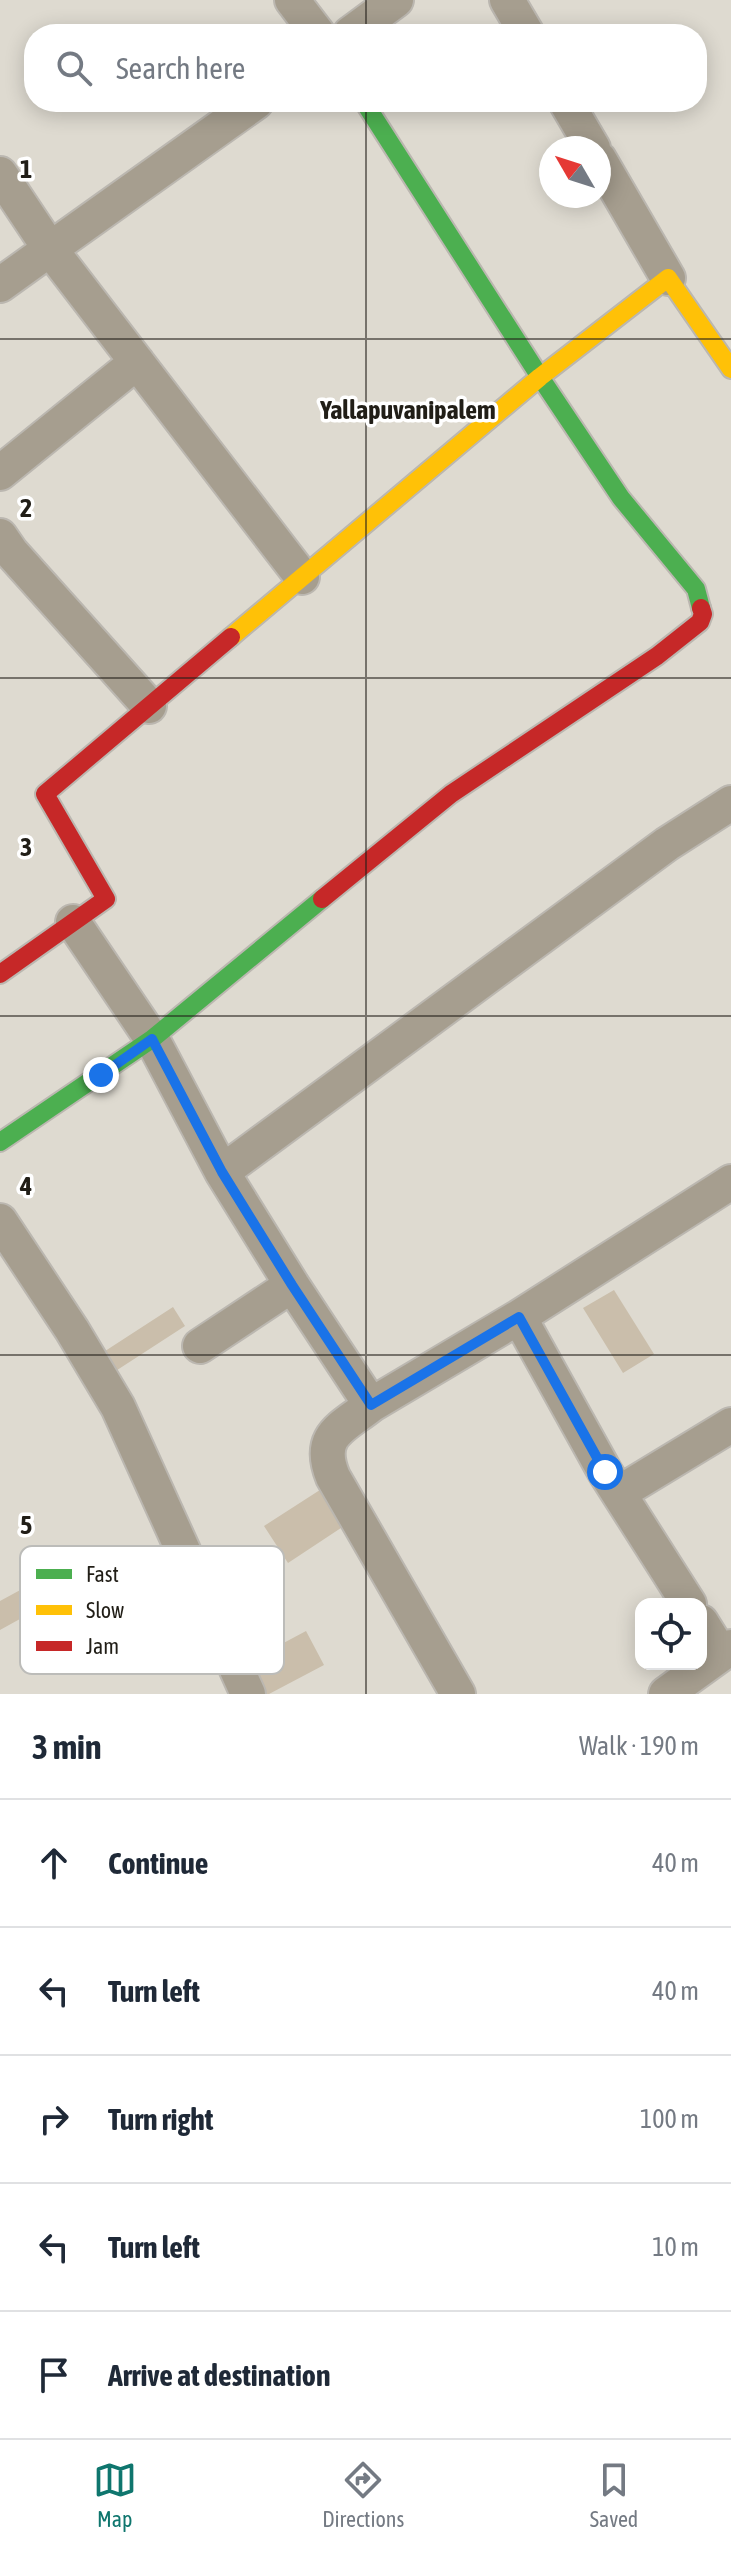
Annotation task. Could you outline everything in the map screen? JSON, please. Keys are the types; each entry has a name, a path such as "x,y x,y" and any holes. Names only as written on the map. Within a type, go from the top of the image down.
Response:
{"street":[{"path":"292,0 310,24"},
{"path":"364,24 396,0"},
{"path":"507,0 521,24"},
{"path":"0,285 242,112"},
{"path":"0,1142 152,1039 451,794 657,656 700,622 703,614 696,589 621,498 370,112"},
{"path":"572,112 586,136"},
{"path":"0,174 50,249 302,577"},
{"path":"611,180 668,278 731,369"},
{"path":"0,974 106,899 45,794 540,377 668,278"},
{"path":"0,473 137,362"},
{"path":"0,536 149,706"},
{"path":"222,1172 655,853 731,803"},
{"path":"73,922 152,1039 222,1172 371,1405"},
{"path":"458,1694 333,1477 327,1463 329,1440 338,1429 371,1405 519,1317 731,1182"},
{"path":"3,1230 118,1407 181,1546"},
{"path":"200,1346 292,1285"},
{"path":"519,1317 619,1493 685,1598"},
{"path":"619,1493 731,1425"},
{"path":"666,1694 726,1651 707,1629"},
{"path":"239,1674 248,1694"}],"building":[{"path":"614,1290 654,1354 623,1373 583,1308"},
{"path":"173,1307 185,1326 111,1374 99,1355"},
{"path":"323,1488 347,1524 288,1563 284,1557 284,1546 277,1546 264,1526"},
{"path":"20,1590 20,1619 0,1630 0,1601"},
{"path":"306,1631 324,1665 269,1694 260,1694 249,1674 284,1674 284,1643"}],"traffic: fast":[{"path":"370,112 621,498 696,589 701,608"},
{"path":"0,1142 152,1039 322,899"}],"traffic: slow":[{"path":"231,637 540,377 668,278 731,369"}],"traffic: jam":[{"path":"322,899 451,794 657,656 700,622 703,614 701,608"},
{"path":"0,974 106,899 45,794 231,637"}],"district":[{"name":"Yallapuvanipalem","path":"408,410"}],"route":[{"path":"101,1075 152,1039 222,1172 371,1405 519,1317 605,1472"}]}
